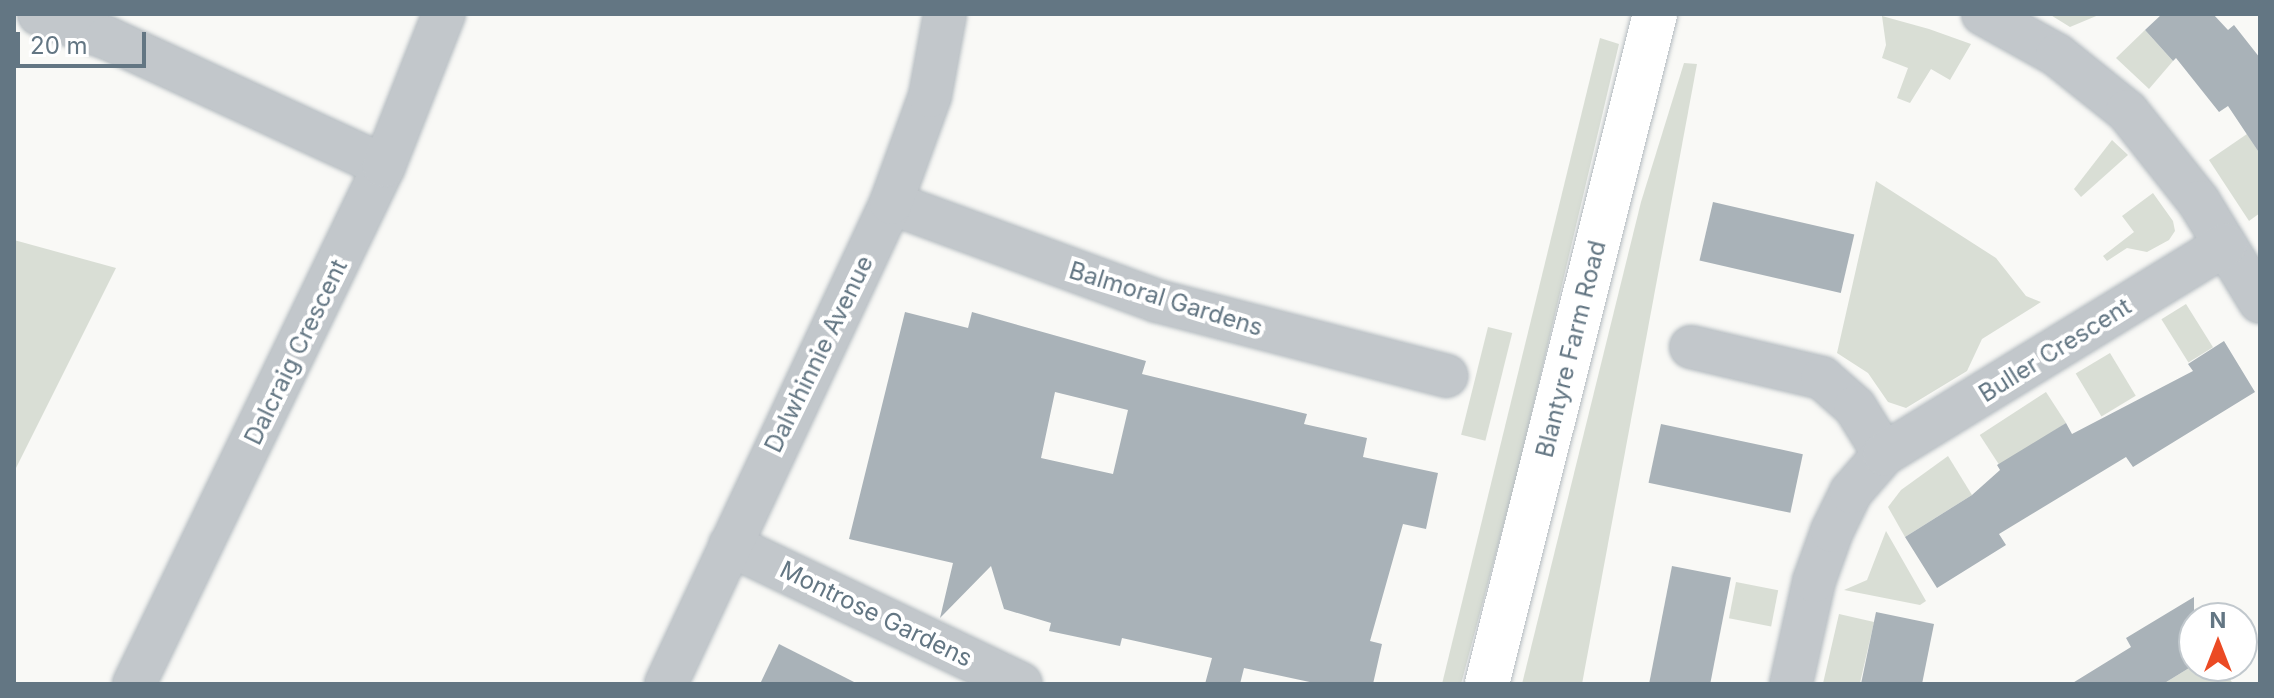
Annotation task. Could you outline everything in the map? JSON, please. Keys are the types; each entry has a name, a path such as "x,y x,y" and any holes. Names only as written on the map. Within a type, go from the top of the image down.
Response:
{"main road":[{"name":"Blantyre Farm Road","path":"1487,684 1655,14"}],"street":[{"path":"39,14 107,38 384,166"},
{"name":"Dalcraig Crescent","path":"134,684 384,166 444,14"},
{"name":"Dalwhinnie Avenue","path":"666,684 891,203 930,96 945,14"},
{"path":"1983,14 2057,55 2127,111 2199,202 2260,302"},
{"name":"Balmoral Gardens","path":"891,203 1157,301 1446,376"},
{"name":"Buller Crescent","path":"1791,684 1814,581 1832,531 1851,492 1884,454 2225,245"},
{"path":"1691,347 1822,378 1855,407 1884,454"},
{"name":"Montrose Gardens","path":"730,545 1021,684"}],"shaded area":[{"path":"2049,14 2101,14 2070,27"},
{"path":"1882,16 1971,44 1950,80 1931,69 1910,103 1897,98 1908,68 1882,58 1886,45"},
{"path":"2145,30 2173,61 2149,89 2116,58"},
{"path":"1600,38 1619,44 1517,475 1461,684 1442,684"},
{"path":"1684,63 1697,64 1582,684 1522,684 1641,202"},
{"path":"2247,134 2260,154 2260,213 2249,221 2209,160"},
{"path":"2112,140 2128,155 2081,197 2074,189"},
{"path":"1876,181 1996,258 2026,296 2041,302 1982,339 1967,371 1906,408 1888,402 1868,373 1837,353"},
{"path":"2153,193 2173,221 2175,231 2169,240 2147,252 2127,248 2107,261 2103,256 2134,232 2122,216"},
{"path":"14,240 116,268 14,472"},
{"path":"2186,304 2213,347 2188,363 2161,319"},
{"path":"1488,327 1512,333 1485,441 1461,435"},
{"path":"2110,353 2136,396 2101,416 2076,374"},
{"path":"2046,392 2066,423 2000,466 1980,435"},
{"path":"1948,456 1972,495 1905,537 1888,507 1901,490"},
{"path":"1886,531 1926,601 1920,605 1844,590 1867,580"},
{"path":"1736,582 1778,590 1771,627 1729,618"},
{"path":"1839,614 1874,622 1860,684 1823,682"},
{"path":"2178,675 2178,682 2233,684 2163,684"}],"building":[{"path":"2162,14 2213,14 2228,30 2234,25 2260,58 2260,154 2228,106 2219,112 2176,58 2173,61 2145,30"},
{"path":"1713,202 1854,235 1841,293 1700,260"},
{"path":"905,312 968,328 972,312 1146,361 1142,374 1307,414 1304,424 1367,438 1363,457 1438,473 1426,529 1403,524 1370,641 1382,644 1373,684 1319,684 1244,668 1240,684 1205,684 1212,658 1122,638 1120,646 1049,631 1051,623 1004,609 991,566 940,618 953,563 849,539","holes":["1055,392 1128,410 1113,474 1041,458"]},
{"path":"2224,341 2255,392 2133,467 2126,457 1999,534 2006,545 1937,588 1905,537 1972,495 2000,470 1997,465 2066,423 2072,434 2193,371 2188,364"},
{"path":"1661,424 1803,454 1790,513 1649,483"},
{"path":"1672,566 1731,577 1710,684 1649,684"},
{"path":"2178,607 2178,675 2163,684 2071,684 2131,647 2126,638"},
{"path":"1876,612 1934,624 1922,684 1861,684"},
{"path":"779,644 858,684 760,684"}]}
